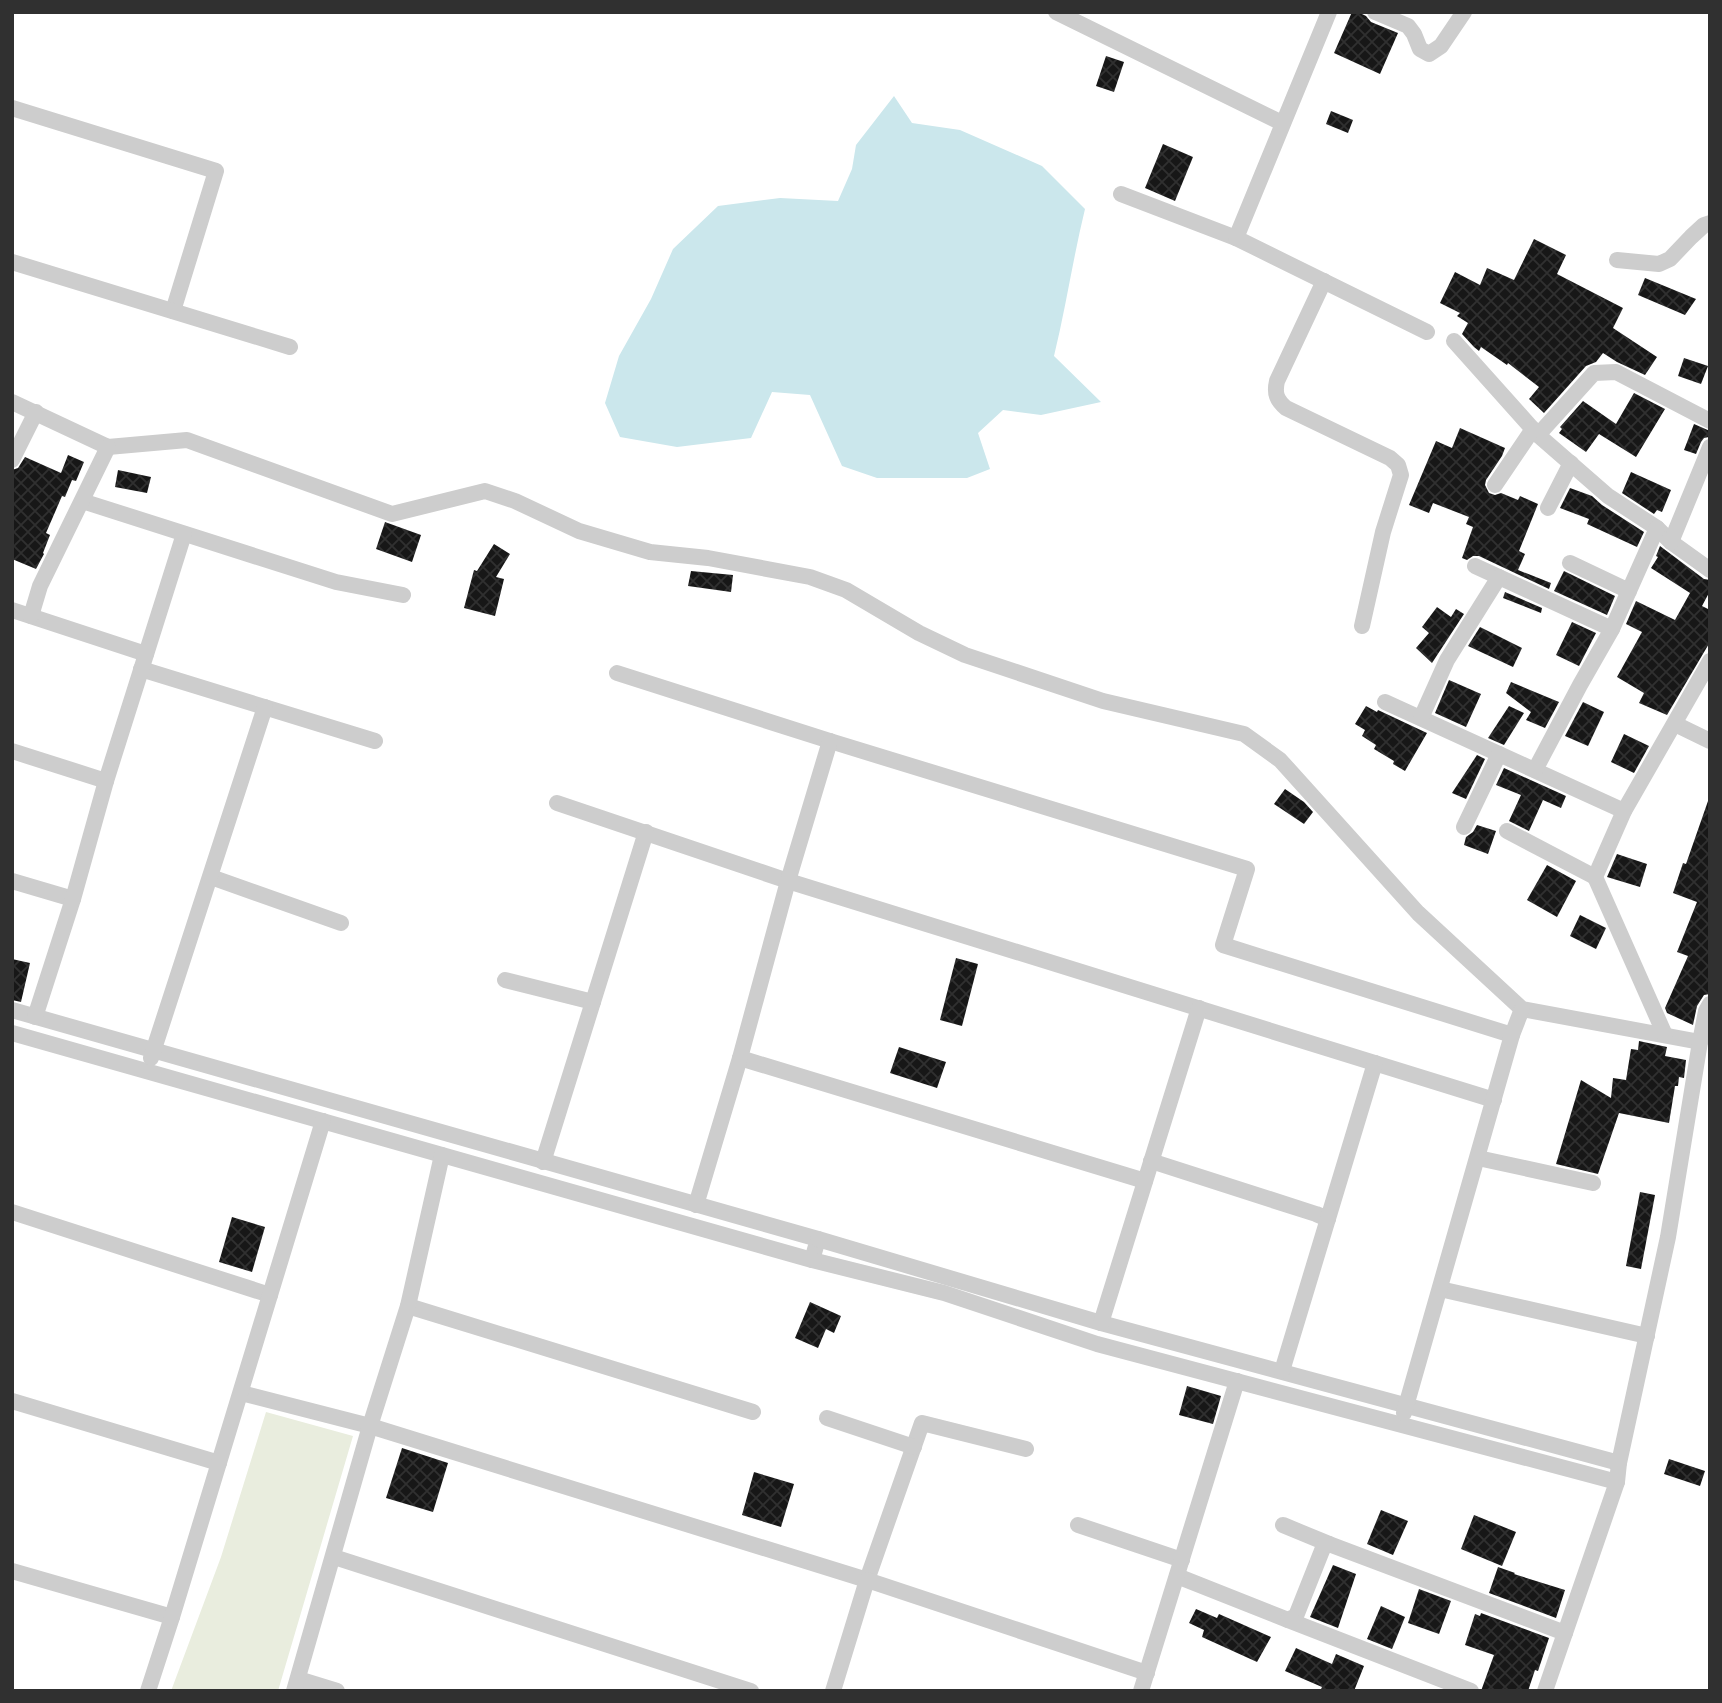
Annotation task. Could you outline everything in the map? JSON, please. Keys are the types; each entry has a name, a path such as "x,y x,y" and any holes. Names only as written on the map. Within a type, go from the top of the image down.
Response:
{"street":[{"path":"1056,12 1282,123"},
{"path":"1236,239 1329,12"},
{"path":"1375,12 1408,26 1420,49 1429,54 1441,46 1464,12"},
{"path":"12,108 216,170 173,311"},
{"path":"1121,194 1236,239 1427,332"},
{"path":"1617,260 1659,264 1670,259 1704,225 1710,223"},
{"path":"12,262 290,347"},
{"path":"1324,281 1276,381 1275,391 1278,401 1286,408 1390,458 1398,466 1401,475 1383,532 1362,626"},
{"path":"1454,341 1535,432 1608,496 1657,528 1671,542 1710,570"},
{"path":"1494,485 1535,432 1594,373 1616,372 1710,421"},
{"path":"12,401 108,447 187,440 392,513 485,491 515,501 579,531 650,552 708,558 810,577 846,590 919,633 965,655 1103,701 1244,734 1280,760 1418,913 1522,1009 1700,1042"},
{"path":"12,460 36,412"},
{"path":"31,616 40,586 108,447"},
{"path":"1671,542 1710,447"},
{"path":"1548,508 1571,463"},
{"path":"82,501 336,582 404,595"},
{"path":"1535,770 1612,629 1657,528"},
{"path":"35,1017 184,534"},
{"path":"1570,563 1629,591"},
{"path":"1475,566 1612,629"},
{"path":"1421,718 1447,660 1499,577"},
{"path":"12,610 265,707 375,741"},
{"path":"1595,877 1624,811 1710,661"},
{"path":"617,673 1247,869 1223,946 1512,1035"},
{"path":"1385,702 1624,811"},
{"path":"147,1071 265,707"},
{"path":"1675,724 1710,741"},
{"path":"696,1205 830,741"},
{"path":"12,751 106,781"},
{"path":"1464,827 1499,754"},
{"path":"557,803 788,881 1494,1100"},
{"path":"1507,831 1595,877 1665,1035"},
{"path":"543,1162 646,832"},
{"path":"211,877 341,923"},
{"path":"12,881 73,899"},
{"path":"505,980 593,1002"},
{"path":"1545,1691 1617,1482 1668,1237 1700,1042 1710,1004"},
{"path":"1101,1323 1199,1008"},
{"path":"1400,1425 1512,1035 1522,1009"},
{"path":"12,1010 818,1240 1097,1344 1617,1482"},
{"path":"12,1032 812,1260 947,1286 1101,1323 1619,1463"},
{"path":"740,1058 1145,1181"},
{"path":"1282,1371 1375,1063"},
{"path":"148,1691 324,1121"},
{"path":"337,1691 296,1685 370,1426 408,1306 442,1155"},
{"path":"1478,1158 1593,1183"},
{"path":"1151,1161 1328,1219"},
{"path":"12,1212 270,1295"},
{"path":"812,1260 818,1240"},
{"path":"1440,1289 1647,1336"},
{"path":"408,1306 753,1412"},
{"path":"1142,1691 1237,1381"},
{"path":"241,1393 370,1426 867,1580 1147,1673"},
{"path":"12,1401 219,1463"},
{"path":"827,1418 914,1447"},
{"path":"833,1691 867,1580 922,1423 1026,1448"},
{"path":"1078,1525 1182,1560"},
{"path":"1283,1525 1565,1633"},
{"path":"1288,1619 1296,1616 1323,1548 1329,1544"},
{"path":"334,1557 751,1691"},
{"path":"12,1571 172,1617"},
{"path":"1177,1576 1471,1691"}],"shaded area":[{"path":"266,1412 353,1436 278,1691 171,1691 221,1557"}],"water":[{"path":"894,96 912,123 960,130 1042,166 1085,209 1054,356 1101,402 1041,415 1003,410 978,433 990,469 967,478 877,478 842,466 810,395 772,392 751,438 677,447 620,437 605,403 619,356 651,299 673,249 718,206 780,198 838,201 852,169 856,145"}],"building":[{"path":"1352,12 1358,12 1371,22 1398,33 1380,74 1334,53"},
{"path":"1106,56 1124,62 1114,92 1096,86"},
{"path":"1331,111 1353,120 1348,133 1326,124"},
{"path":"1163,144 1193,157 1175,201 1145,188"},
{"path":"1534,239 1566,255 1557,274 1623,308 1613,328 1657,357 1645,375 1603,353 1596,362 1586,366 1544,413 1529,399 1539,387 1508,363 1507,365 1481,347 1479,351 1462,334 1468,323 1457,316 1460,313 1440,303 1455,272 1480,285 1487,268 1514,280"},
{"path":"1645,278 1696,299 1685,315 1638,295"},
{"path":"1684,358 1708,366 1701,384 1678,376"},
{"path":"1634,393 1665,409 1636,457 1599,434 1586,452 1559,433 1562,429 1560,427 1583,401 1616,424"},
{"path":"1694,424 1710,431 1709,437 1704,438 1696,454 1684,450"},
{"path":"1460,428 1505,448 1486,480 1489,493 1501,493 1518,500 1520,496 1538,504 1519,551 1525,554 1518,570 1551,583 1549,589 1479,556 1467,560 1462,558 1473,527 1466,524 1469,517 1433,503 1429,513 1409,505 1436,441 1452,448"},
{"path":"68,455 84,462 76,481 72,480 65,497 62,496 46,533 50,535 36,569 12,559 12,470 18,468 25,457 61,473"},
{"path":"118,470 151,477 147,493 115,487"},
{"path":"1631,472 1671,490 1662,512 1657,510 1654,514 1622,493"},
{"path":"1570,488 1592,496 1644,532 1637,547 1587,524 1589,519 1560,508"},
{"path":"385,522 421,535 412,562 376,549"},
{"path":"494,544 510,554 496,577 504,579 495,616 464,608 474,570 477,571"},
{"path":"1660,546 1704,579 1710,580 1710,591 1702,606 1710,610 1710,642 1667,715 1639,703 1644,693 1617,677 1642,632 1626,624 1636,601 1675,620 1690,593 1651,568 1658,557 1656,556"},
{"path":"691,571 733,575 731,592 688,586"},
{"path":"1564,571 1615,596 1607,615 1554,591"},
{"path":"1505,592 1542,608 1541,613 1503,598"},
{"path":"1437,607 1451,617 1456,609 1464,614 1432,663 1416,648 1429,633 1422,627"},
{"path":"1572,622 1596,633 1579,666 1556,655"},
{"path":"1480,627 1522,648 1513,667 1468,646"},
{"path":"1449,680 1481,694 1466,727 1435,713"},
{"path":"1511,682 1559,702 1545,728 1526,720 1531,712 1506,693"},
{"path":"1583,702 1604,712 1588,746 1565,736"},
{"path":"1366,706 1427,733 1405,771 1374,749 1376,745 1362,736 1365,730 1355,724"},
{"path":"1509,706 1524,713 1504,745 1488,738"},
{"path":"1624,734 1649,746 1634,773 1611,762"},
{"path":"1477,755 1485,759 1466,799 1452,793"},
{"path":"1504,768 1566,796 1561,808 1543,800 1529,831 1509,821 1521,795 1496,785"},
{"path":"1285,789 1313,812 1304,824 1274,804"},
{"path":"1708,801 1710,994 1704,995 1697,1006 1693,1025 1667,1013 1665,1008 1688,956 1677,952 1697,902 1673,893"},
{"path":"1477,825 1496,831 1488,854 1464,845 1466,837"},
{"path":"1617,854 1647,864 1640,887 1607,877"},
{"path":"1547,865 1576,881 1557,917 1527,900"},
{"path":"1580,915 1606,928 1596,949 1570,936"},
{"path":"956,958 978,964 962,1026 940,1020"},
{"path":"12,959 30,963 21,1002 12,1000"},
{"path":"1639,1041 1667,1047 1665,1056 1686,1060 1684,1078 1679,1077 1678,1086 1675,1086 1669,1123 1619,1113 1598,1174 1556,1164 1581,1080 1611,1098 1613,1078 1626,1080 1631,1049 1638,1050"},
{"path":"899,1047 946,1062 937,1088 890,1073"},
{"path":"1640,1192 1655,1195 1641,1269 1626,1266"},
{"path":"232,1217 265,1227 252,1272 219,1262"},
{"path":"810,1302 841,1316 834,1333 826,1329 818,1348 795,1338"},
{"path":"1187,1386 1221,1396 1213,1424 1179,1415"},
{"path":"402,1448 448,1463 433,1512 386,1498"},
{"path":"1669,1459 1705,1471 1700,1486 1664,1474"},
{"path":"754,1472 794,1484 781,1527 742,1515"},
{"path":"1381,1510 1408,1521 1393,1555 1367,1544"},
{"path":"1474,1515 1516,1532 1502,1566 1461,1549"},
{"path":"1333,1565 1356,1574 1338,1628 1310,1617"},
{"path":"1498,1567 1565,1590 1556,1618 1489,1593"},
{"path":"1419,1589 1451,1601 1439,1634 1408,1623"},
{"path":"1381,1606 1405,1617 1392,1649 1367,1639"},
{"path":"1196,1609 1217,1618 1219,1614 1271,1637 1257,1662 1202,1637 1204,1630 1189,1623"},
{"path":"1481,1613 1549,1638 1528,1691 1481,1691 1494,1655 1465,1645 1475,1614 1480,1616"},
{"path":"1296,1648 1332,1664 1336,1654 1364,1666 1354,1691 1320,1691 1322,1687 1285,1671"}]}
